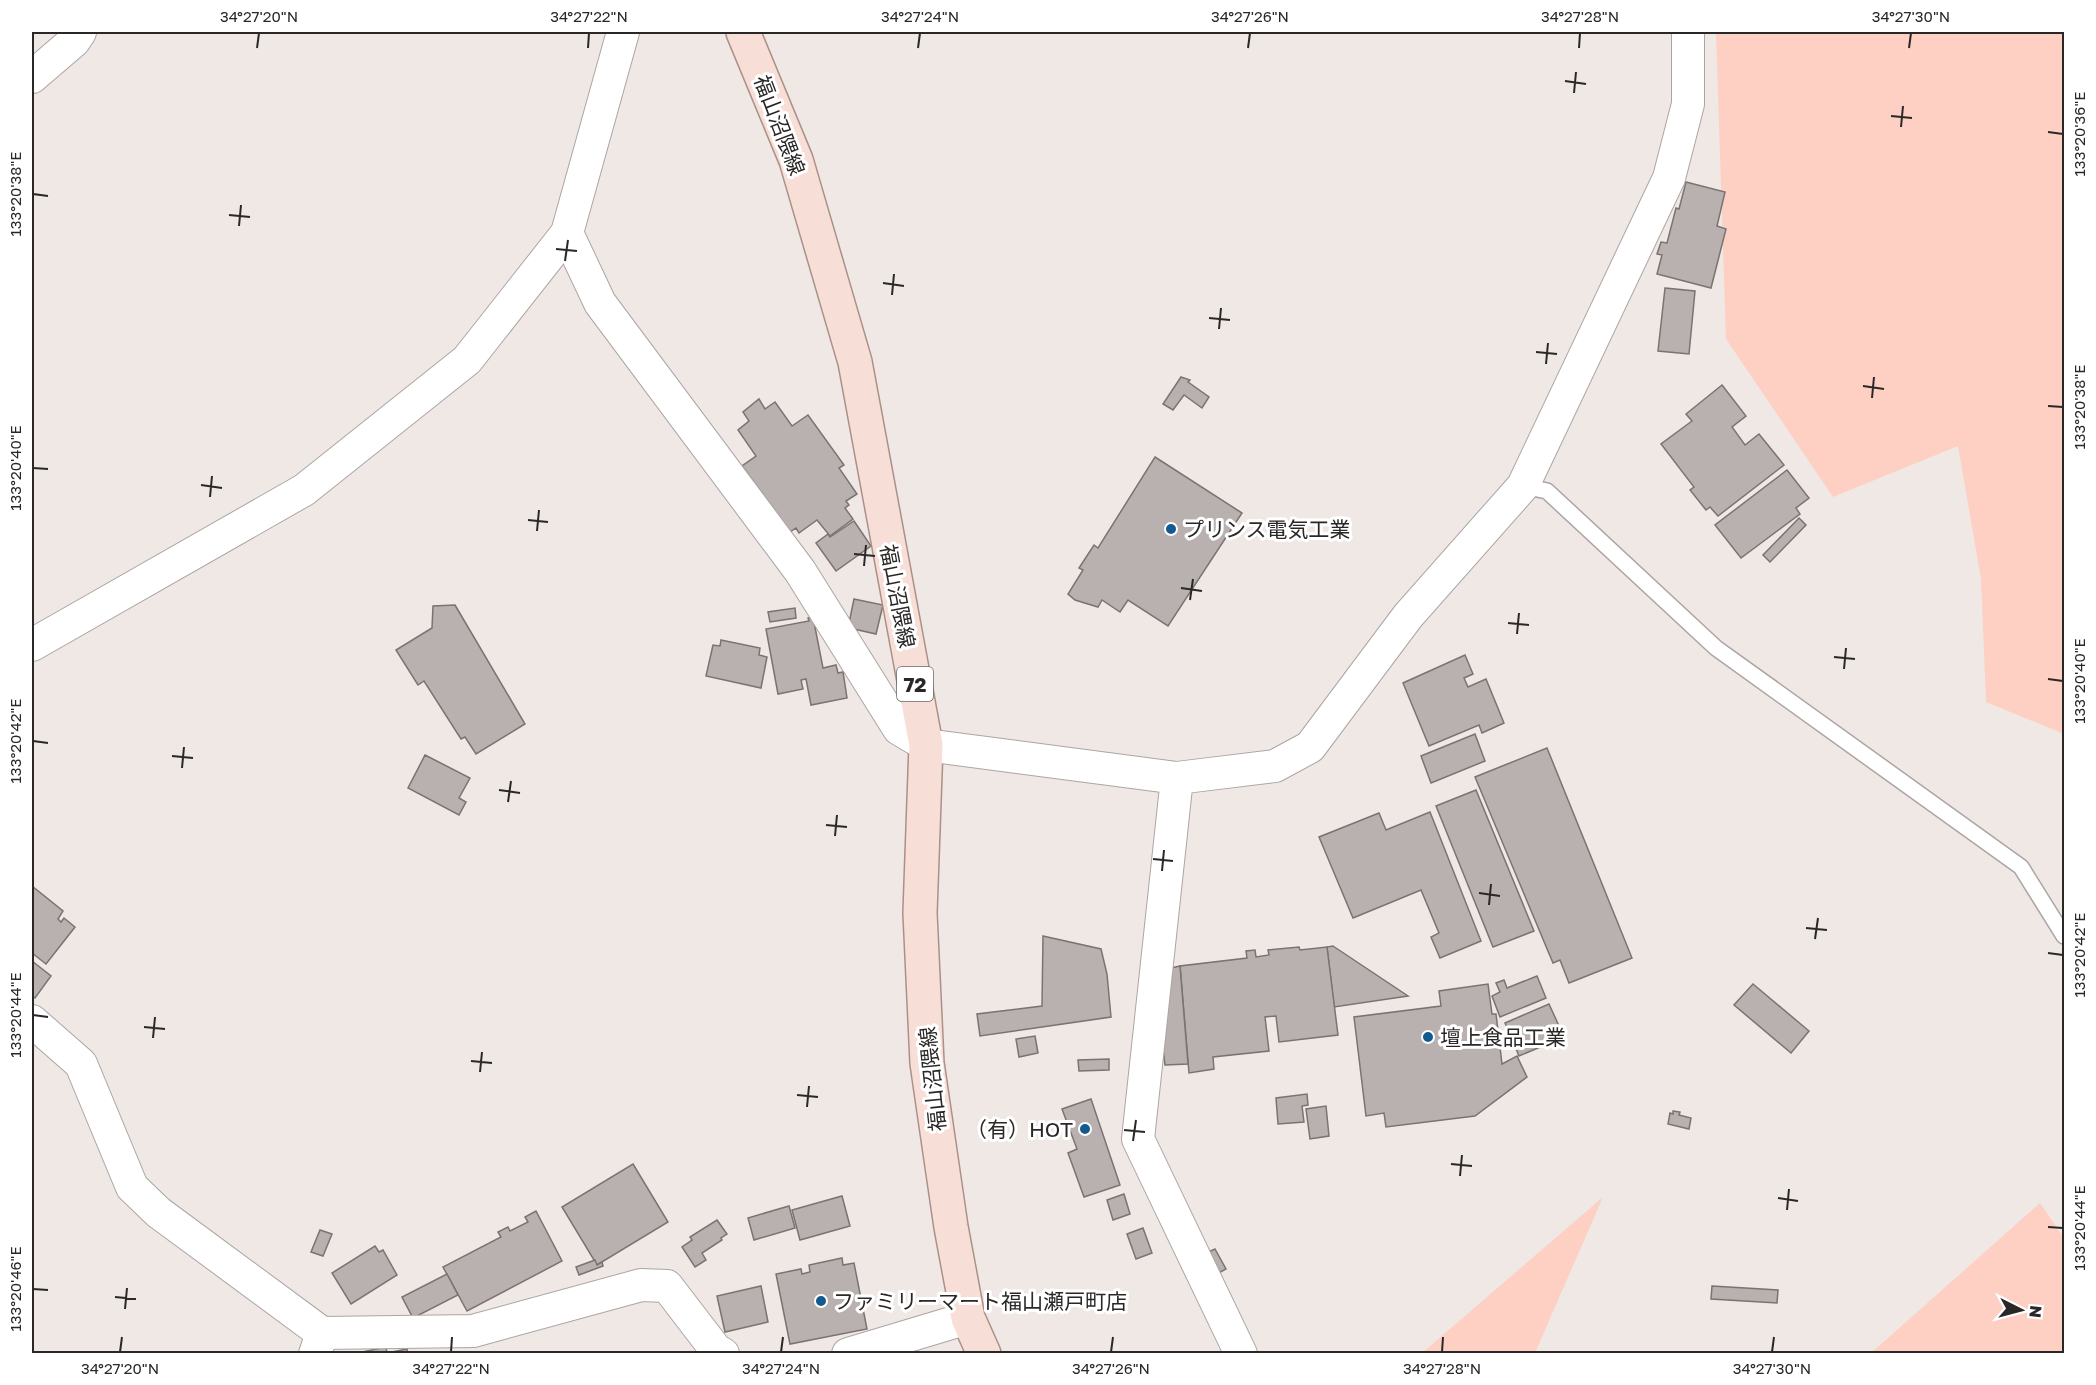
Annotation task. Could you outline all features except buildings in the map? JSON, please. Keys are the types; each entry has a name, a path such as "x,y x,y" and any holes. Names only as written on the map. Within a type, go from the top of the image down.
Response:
{"main road":[{"name":"福山沼隈線","path":"743,32 796,160 855,362 926,745 920,913 927,1063 951,1227 968,1318 984,1353"}],"street":[{"path":"32,77 74,41 81,32"},
{"path":"32,645 304,490 467,360 567,233 622,32"},
{"path":"567,233 600,303 800,571 899,729 926,745 1178,778 1275,766 1310,747 1408,616 1523,486 1669,178 1688,104 1688,32"},
{"path":"1178,778 1138,1139 1241,1353"},
{"path":"32,1021 81,1064 132,1187 158,1212 318,1343 473,1331 641,1285 667,1286 716,1350 723,1353"},
{"path":"848,1353 968,1318"}],"lane":[{"path":"1523,486 1547,491 1716,648 2021,867 2064,936"}],"shaded area":[{"path":"1716,32 2064,32 2064,734 1986,702 1981,579 1958,446 1833,497 1726,339"},
{"path":"1603,1197 1535,1353 1422,1353"},
{"path":"2040,1203 2064,1238 2064,1353 1871,1353"}],"place":[{"name":"プリンス電気工業","path":"1171,529"},
{"name":"壇上食品工業","path":"1428,1037"},
{"name":"（有）HOT","path":"1085,1129"},
{"name":"ファミリーマート福山瀬戸町店","path":"821,1301"}]}
